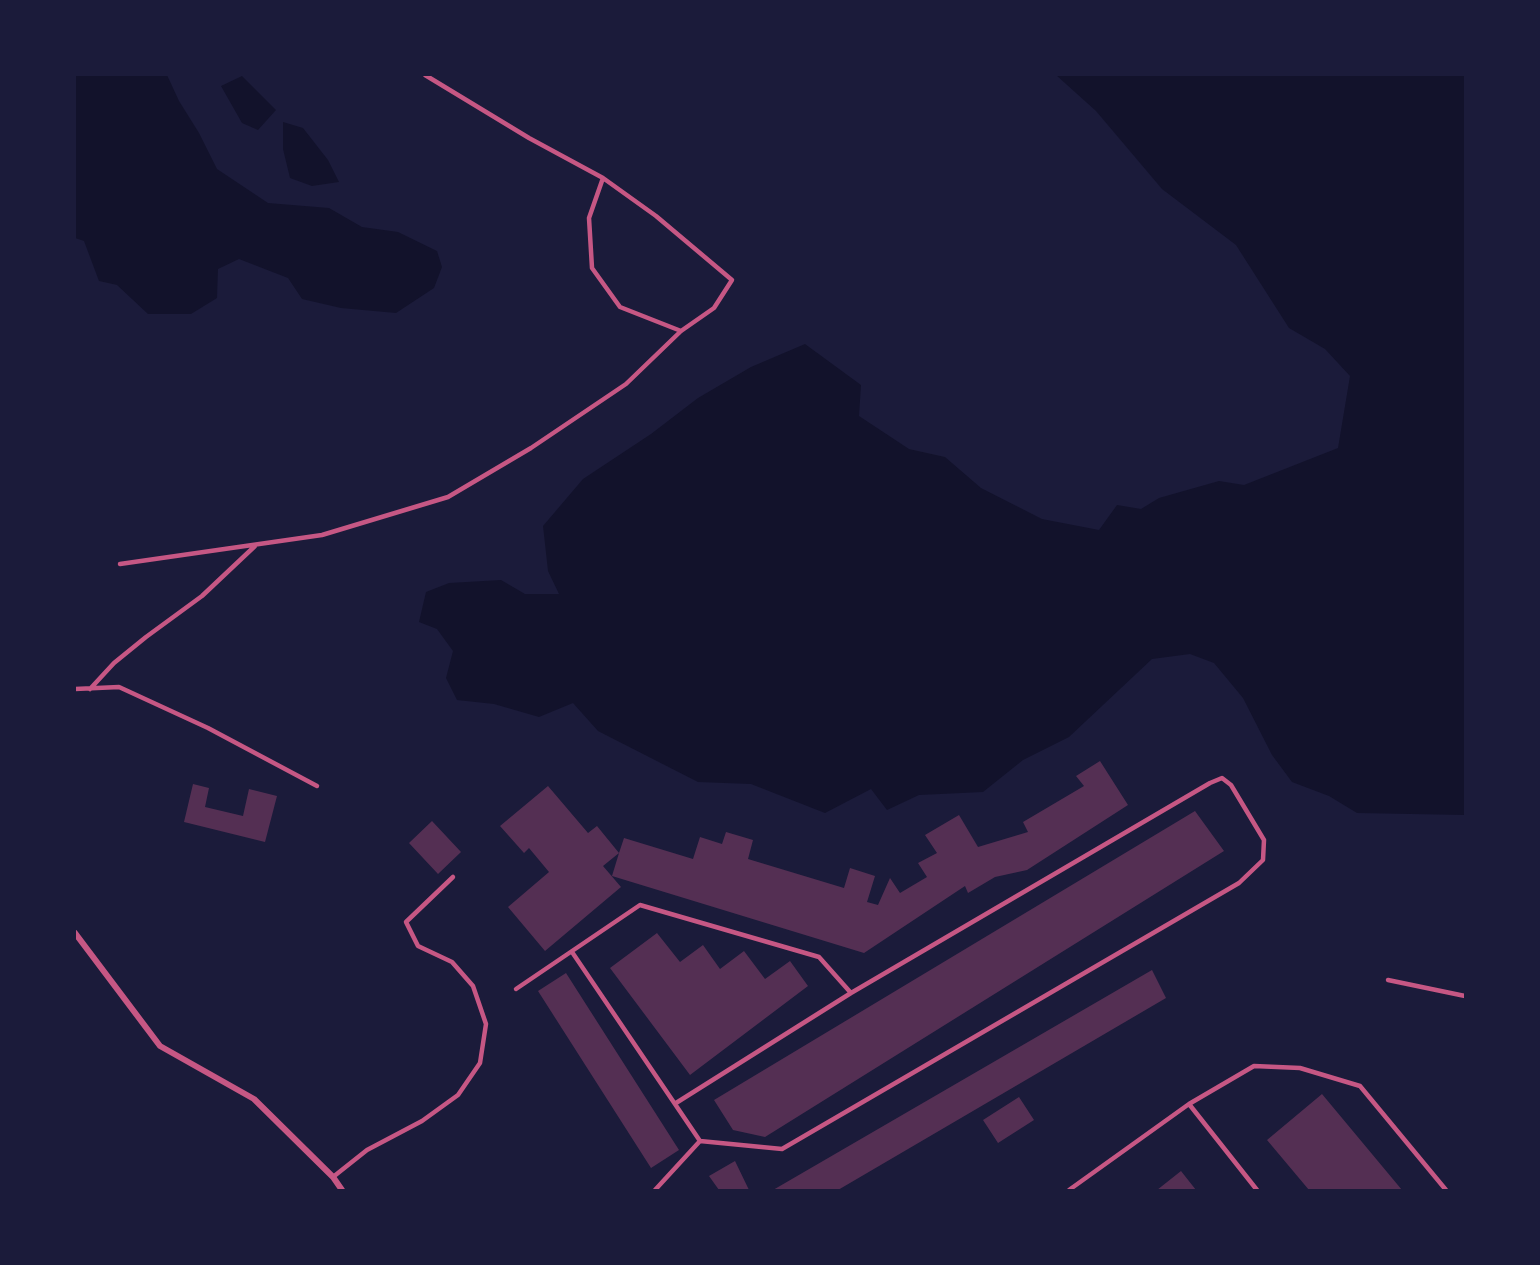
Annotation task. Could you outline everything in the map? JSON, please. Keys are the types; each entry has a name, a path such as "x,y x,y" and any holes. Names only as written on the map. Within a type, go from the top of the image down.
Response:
{"street":[{"path":"75,933 160,1046 254,1100 333,1177 342,1190"}],"lane":[{"path":"120,564 322,536 448,497 531,448 626,384 681,331 714,308 732,280 656,216 603,178 529,138 425,75"},
{"path":"603,178 589,218 592,268 620,307 681,331"},
{"path":"90,689 122,656 202,596 255,546"},
{"path":"75,689 119,687 208,728 317,786"},
{"path":"676,1103 851,993 1222,778 1231,785 1264,840 1263,860 1239,883 783,1149 700,1141"},
{"path":"333,1177 367,1150 422,1121 458,1095 480,1063 486,1024 473,986 452,962 418,946 406,922 453,877"},
{"path":"516,989 640,905 819,957 851,993"},
{"path":"572,952 700,1141"},
{"path":"1388,980 1465,996"},
{"path":"1070,1190 1189,1104 1254,1066 1300,1068 1360,1086 1446,1190"},
{"path":"1189,1104 1257,1190"},
{"path":"656,1190 700,1141"}],"shaded area":[{"path":"75,75 167,75 217,169 268,203 329,208 362,227 398,232 437,251 442,267 434,288 396,313 341,308 302,299 288,278 239,259 218,269 217,298 191,314 148,314 117,285 99,281 84,241 75,238"},
{"path":"1056,75 1465,75 1465,815 1357,813 1329,796 1292,782 1272,755 1243,698 1214,663 1190,654 1152,659 1069,737 1023,760 983,792 919,795 887,810 871,789 825,813 751,784 698,782 598,731 573,703 539,717 494,704 457,700 446,678 453,651 437,629 419,622 426,592 449,583 501,580 525,594 559,594 548,571 543,526 583,479 651,434 698,398 751,367 805,344 861,385 859,416 909,449 945,457 981,488 1042,519 1099,530 1117,505 1141,509 1159,498 1219,481 1244,485 1338,448 1350,376 1325,349 1289,328 1236,245 1162,189 1096,111"},
{"path":"242,76 276,110 258,130 242,123 221,86"},
{"path":"283,122 303,128 328,160 339,182 312,186 290,178 283,149"}],"building":[{"path":"1100,761 1128,805 1027,870 995,877 968,893 965,886 864,953 612,876 624,838 693,859 700,837 722,844 726,832 753,840 748,859 844,888 850,868 875,876 867,902 878,905 890,878 900,893 927,877 918,863 937,853 925,835 959,815 978,847 1028,832 1023,822 1084,786 1076,776"},
{"path":"193,784 209,788 205,807 243,816 249,789 277,796 265,842 184,822"},
{"path":"548,786 588,833 597,826 619,853 603,866 621,887 545,951 508,907 549,872 529,848 524,853 500,826"},
{"path":"1195,811 1224,851 765,1137 733,1130 714,1100"},
{"path":"432,821 461,852 438,874 409,843"},
{"path":"657,933 680,962 703,945 720,969 744,951 765,979 790,961 808,986 690,1075 610,968"},
{"path":"1152,970 1166,998 838,1190 773,1190"},
{"path":"566,973 679,1150 651,1168 538,991"},
{"path":"1322,1094 1402,1190 1309,1190 1267,1140"},
{"path":"1019,1097 1034,1120 998,1143 983,1120"},
{"path":"735,1161 749,1190 719,1190 709,1176"},
{"path":"1181,1171 1196,1190 1157,1190"}]}
